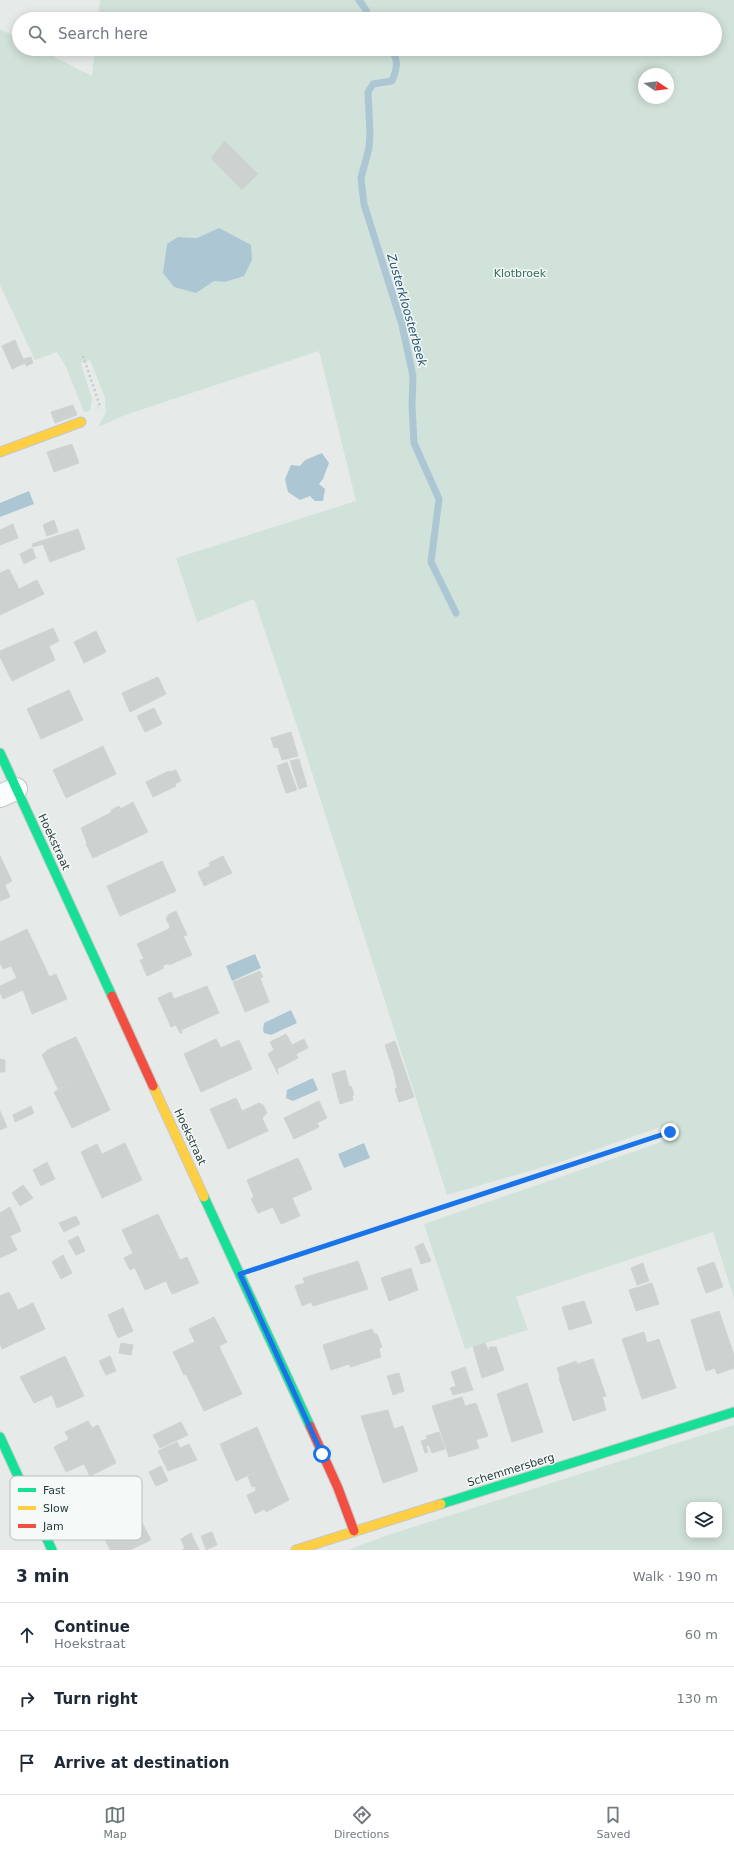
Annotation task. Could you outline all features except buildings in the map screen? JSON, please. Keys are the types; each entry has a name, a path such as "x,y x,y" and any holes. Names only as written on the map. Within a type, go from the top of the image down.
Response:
{"street":[{"path":"0,452 81,422"},
{"name":"Hoekstraat","path":"0,753 8,793 240,1274 338,1488 354,1531"},
{"name":"Schemmersberg","path":"296,1550 734,1412"},
{"path":"0,1437 18,1476"},
{"path":"47,1540 52,1550"}],"path":[{"path":"81,422 92,418 100,406 83,356"},
{"path":"240,1274 670,1132"}],"green space":[{"name":"Klotbroek","path":"100,0 734,0 734,1298 713,1232 516,1297 528,1330 465,1349 424,1224 679,1136 675,1122 560,1162 447,1195 297,726 254,599 197,622 176,558 356,501 319,351 125,415 98,427 106,413 105,398 90,360 81,363 92,399 90,411 84,412 66,367 57,352 35,360 0,285 0,29 12,35 12,56 53,56 92,76 94,56 722,56 722,12 99,12","holes":["178,237 197,238 225,282 214,281 196,293"]},
{"path":"734,1425 734,1550 348,1550 388,1535"}],"water":[{"path":"219,228 251,245 252,260 244,276 225,282 214,281 196,293 174,287 163,273 167,244 178,237 197,238"},
{"path":"322,453 329,463 323,479 319,484 325,489 323,501 315,501 310,496 300,500 288,492 285,479 291,465 300,466 305,460"},
{"path":"29,491 34,504 0,517 0,503"},
{"path":"255,954 261,968 232,981 226,966"},
{"path":"291,1010 297,1023 271,1035 264,1033 264,1023"},
{"path":"313,1078 318,1090 293,1101 286,1098 287,1090"},
{"path":"364,1143 370,1158 344,1168 338,1154"}],"waterway":[{"name":"Zusterkloosterbeek","path":"359,0 367,12"},
{"name":"Zusterkloosterbeek","path":"395,56 396,65 392,81 373,84 368,92 370,134 369,148 361,178 364,204 402,325 413,376 412,406 414,443 439,499 431,562 456,613"}],"traffic: fast":[{"path":"0,753 112,996"},
{"path":"204,1197 310,1426"},
{"path":"441,1504 734,1412"},
{"path":"0,1437 18,1476"},
{"path":"47,1540 52,1550"}],"traffic: slow":[{"path":"0,452 81,422"},
{"path":"153,1086 204,1197"},
{"path":"296,1550 441,1504"}],"traffic: jam":[{"path":"112,996 153,1086"},
{"path":"310,1426 338,1488 354,1531"}],"route":[{"path":"322,1454 240,1274 670,1132"}]}
